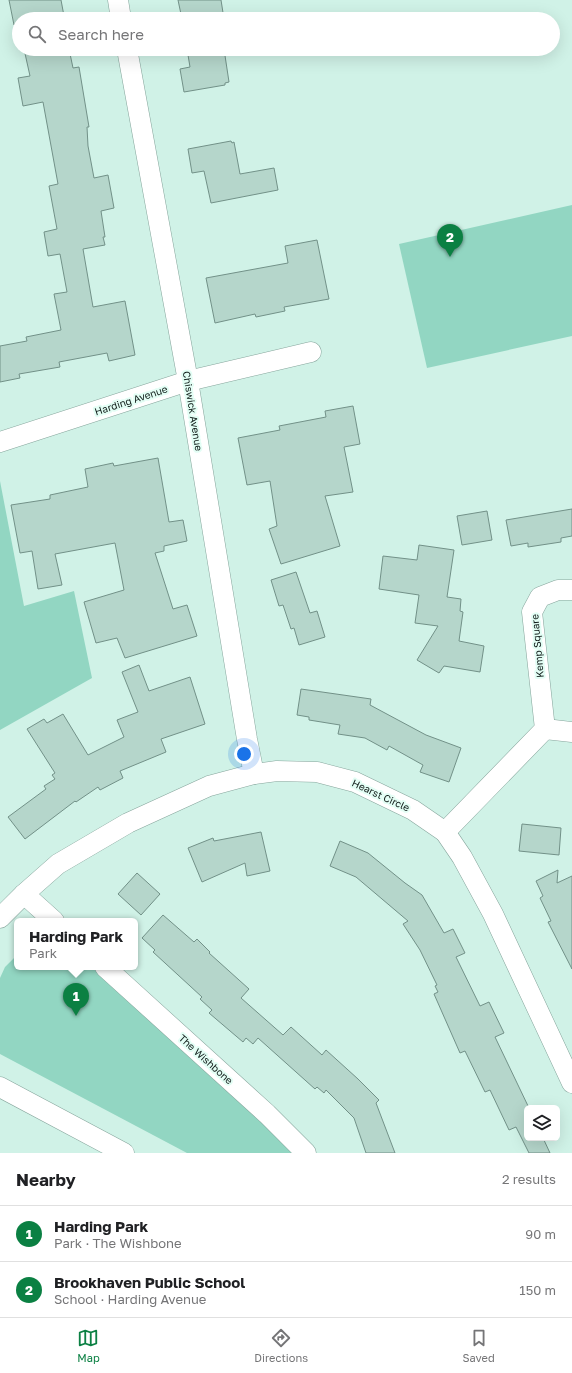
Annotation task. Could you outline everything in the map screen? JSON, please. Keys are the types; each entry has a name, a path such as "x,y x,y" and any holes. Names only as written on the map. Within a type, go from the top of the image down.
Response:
{"street":[{"path":"118,0 120,12"},
{"name":"Chiswick Avenue","path":"128,56 188,382 254,774"},
{"name":"Harding Avenue","path":"0,442 188,382 311,352"},
{"name":"Kemp Square","path":"545,729 532,612 540,597 558,590 572,590"},
{"path":"445,832 545,729 572,732"},
{"name":"Hearst Circle","path":"0,918 24,894 58,864 128,823 209,786 254,774 277,771 317,772 355,782 413,810 445,832 462,857 493,914 572,1083"},
{"path":"24,894 51,918"},
{"name":"The Wishbone","path":"108,970 267,1114 306,1153"},
{"path":"0,1087 124,1153"}],"green space":[{"path":"572,205 572,336 427,368 399,244"},
{"path":"0,481 24,606 74,591 92,678 0,730"},
{"path":"14,958 14,970 104,970 293,1153 187,1153 0,1054 0,978 5,967"}],"building":[{"path":"9,0 61,0 63,12 12,12 12,15"},
{"path":"178,0 221,0 223,12 181,12"},
{"path":"26,56 70,56 73,68 79,67 89,127 87,127 88,146 94,178 108,175 114,208 101,211 105,245 83,249 93,307 125,301 135,355 109,361 107,353 59,362 60,367 19,374 20,378 0,382 0,346 27,341 26,337 61,330 54,294 67,292 60,254 48,256 44,232 57,229 49,186 58,184 43,102 23,106 18,78 30,76"},
{"path":"188,56 225,56 229,82 225,83 225,85 184,92 180,69 190,67"},
{"path":"231,141 232,143 234,142 240,174 274,168 278,190 211,203 204,171 192,173 188,149"},
{"path":"317,240 329,299 284,307 285,311 256,317 255,314 215,323 206,278 288,263 285,246"},
{"path":"353,406 360,444 344,447 353,492 325,496 340,546 281,564 269,529 277,526 270,481 247,485 238,438 280,430 279,426 326,417 325,411"},
{"path":"158,458 169,522 183,520 187,541 164,546 164,551 155,553 173,609 187,605 197,636 125,658 117,638 96,643 84,602 124,590 115,543 55,554 62,585 38,589 32,551 20,553 11,505 50,499 50,495 88,487 85,469 113,463 114,466"},
{"path":"572,509 572,536 561,538 561,542 528,547 528,543 511,546 506,520"},
{"path":"487,511 492,540 462,545 457,516"},
{"path":"419,545 454,550 447,597 461,599 460,611 463,612 459,641 484,646 480,672 444,666 439,673 417,660 438,626 415,623 419,595 379,589 383,556 417,560"},
{"path":"296,572 310,613 317,611 325,637 299,645 294,628 291,629 283,605 279,606 271,580"},
{"path":"139,665 149,691 190,677 205,724 161,739 166,752 120,771 123,778 100,790 98,787 76,802 75,801 25,839 8,817 46,789 44,786 55,779 52,775 55,773 27,729 44,719 47,723 63,714 88,755 124,737 117,720 138,712 122,672"},
{"path":"301,689 371,699 370,705 426,735 461,748 449,782 420,772 423,765 389,746 387,750 365,738 338,734 340,725 309,720 309,717 297,715"},
{"path":"522,824 561,828 559,855 519,851"},
{"path":"261,832 270,871 247,876 245,863 202,882 188,848 213,838 214,841"},
{"path":"340,841 368,853 422,895 444,933 453,929 465,953 456,957 480,1006 489,1002 504,1033 495,1037 528,1105 524,1105 524,1141 544,1141 550,1153 529,1153 516,1127 509,1130 490,1090 485,1092 465,1051 460,1053 434,994 438,992 435,986 437,985 420,950 403,924 408,921 356,877 330,866"},
{"path":"558,870 557,883 572,876 572,969 548,922 551,921 540,898 543,896 536,881"},
{"path":"137,873 160,894 141,915 118,894"},
{"path":"163,915 194,942 197,939 210,952 209,953 249,989 241,998 283,1035 291,1027 322,1055 326,1050 379,1100 376,1103 395,1153 366,1153 354,1118 326,1090 324,1093 317,1087 315,1089 258,1038 253,1044 246,1038 243,1042 209,1013 212,1010 200,999 202,997 153,952 155,950 142,938"}],"place":[{"name":"Brookhaven Public School","path":"450,257"},
{"name":"Harding Park","path":"76,1016"}]}
